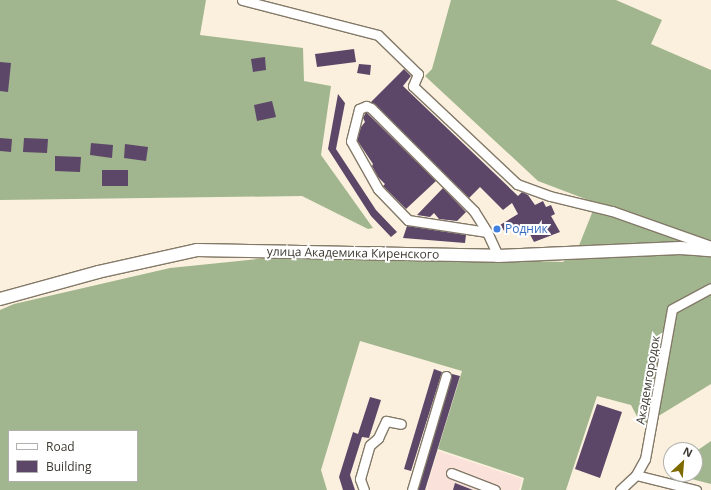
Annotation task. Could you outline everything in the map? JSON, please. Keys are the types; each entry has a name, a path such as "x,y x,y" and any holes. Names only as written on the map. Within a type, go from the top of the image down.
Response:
{"main road":[{"name":"улица Академика Киренского","path":"0,299 98,272 197,250 498,256 680,248 711,250"}],"street":[{"path":"242,0 378,35 418,74 413,86 517,184 550,196 612,211 711,246"},
{"path":"487,232 408,220 378,188 351,141 359,109 366,106 371,108 474,211 487,232 498,256"},
{"name":"Академгородок","path":"620,490 636,475 645,459 672,309 711,288"},
{"path":"412,490 446,376"},
{"path":"364,490 360,479 370,445 378,438 386,421 402,424"},
{"path":"451,473 495,490"},
{"path":"636,475 696,490"}],"shaded area":[{"path":"438,451 522,479 519,490 426,490"}],"green space":[{"path":"0,0 206,0 200,35 303,48 304,81 331,86 321,155 373,228 368,229 302,196 0,200"},
{"path":"451,0 616,0 662,20 651,44 711,70 711,384 642,426 631,405 597,396 566,490 521,490 524,478 438,449 462,371 360,341 321,470 327,490 0,490 0,310 14,304 170,268 277,257 460,258 563,262 578,248 596,203 538,181 425,76 432,69"},
{"path":"711,441 711,484 703,482 703,446"}],"building":[{"path":"354,49 356,62 317,67 315,54"},
{"path":"265,57 266,70 253,72 251,59"},
{"path":"0,62 11,63 8,92 0,91"},
{"path":"359,64 371,65 370,75 357,73"},
{"path":"404,69 411,76 403,86 518,196 522,192 528,195 535,205 543,201 546,207 551,205 555,214 551,216 560,232 534,242 525,225 515,231 512,227 505,232 500,225 518,214 512,203 503,210 480,187 469,198 371,102"},
{"path":"338,94 345,103 336,149 376,210 397,232 391,237 371,216 328,149"},
{"path":"272,101 276,117 257,121 254,105"},
{"path":"366,112 436,181 406,209 383,186 385,184 378,177 372,166 373,164 357,140 361,127 365,122 363,118"},
{"path":"0,138 12,139 11,152 0,151"},
{"path":"24,138 48,139 47,153 23,152"},
{"path":"91,143 113,145 112,158 90,155"},
{"path":"125,144 148,147 146,161 124,158"},
{"path":"55,156 81,157 80,172 55,171"},
{"path":"102,170 128,170 128,186 102,186"},
{"path":"443,188 466,212 457,221 439,219 434,213 430,217 417,215"},
{"path":"407,226 466,235 465,243 403,238"},
{"path":"434,369 442,372 411,471 404,469"},
{"path":"452,374 460,376 425,490 418,490"},
{"path":"370,397 381,400 369,438 362,437 350,475 355,490 343,490 339,477 353,432 358,434"},
{"path":"597,404 622,412 600,478 575,469"},
{"path":"455,483 473,490 453,490"}],"place":[{"name":"Родник","path":"497,229"}]}
